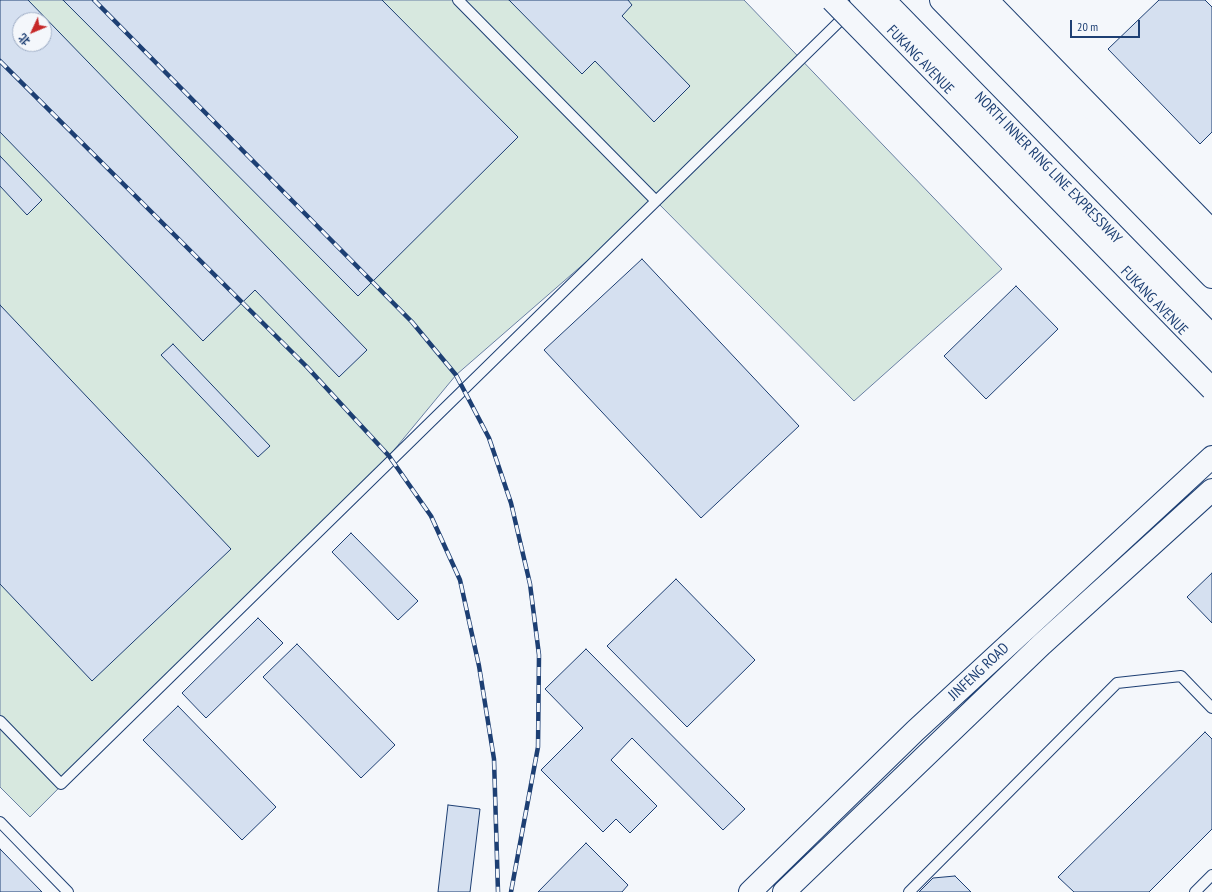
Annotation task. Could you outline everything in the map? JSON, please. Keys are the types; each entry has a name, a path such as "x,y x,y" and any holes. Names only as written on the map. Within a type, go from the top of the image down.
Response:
{"main road":[{"path":"832,0 1212,389"},
{"name":"FUKANG AVENUE","path":"861,0 1212,361"},
{"name":"NORTH INNER RING LINE EXPRESSWAY","path":"884,0 1212,336"},
{"path":"940,0 1212,277"},
{"path":"965,0 1212,253"},
{"path":"987,0 1212,231"},
{"name":"JINFENG ROAD","path":"750,892 915,731 1212,457"},
{"name":"JINFENG ROAD","path":"784,892 1041,645 1212,490"}],"lane":[{"path":"458,0 656,201"},
{"path":"0,721 61,784 861,0"},
{"path":"909,892 1117,683 1181,676 1212,708"},
{"path":"0,822 68,892"},
{"path":"1195,892 1212,875"}],"shaded area":[{"path":"0,0 744,0 1002,269 854,401 656,201 456,375 389,456 30,817 0,787"}],"building":[{"path":"0,0 28,0 40,12 12,12 12,52 52,52 52,25 367,350 339,377 255,290 203,341 0,132"},
{"path":"63,0 382,0 518,137 358,296"},
{"path":"509,0 628,0 632,5 622,16 690,86 654,122 595,61 582,74"},
{"path":"1159,0 1205,0 1212,7 1212,132 1200,144 1108,49"},
{"path":"0,156 42,200 27,215 0,186"},
{"path":"642,259 799,426 701,518 544,350"},
{"path":"1016,286 1058,329 986,399 944,356"},
{"path":"0,305 231,549 92,681 0,584"},
{"path":"173,344 270,446 258,457 161,355"},
{"path":"351,533 418,601 398,620 332,552"},
{"path":"1212,573 1212,623 1187,597"},
{"path":"676,579 755,660 687,727 607,646"},
{"path":"258,618 283,643 206,718 182,693"},
{"path":"297,644 395,745 361,778 263,677"},
{"path":"586,649 745,809 723,830 632,738 611,760 657,806 630,833 616,819 603,832 541,770 583,728 545,689"},
{"path":"178,706 276,807 242,840 143,740"},
{"path":"1205,732 1212,739 1212,829 1149,892 1074,892 1058,877"},
{"path":"448,805 480,809 470,892 438,892"},
{"path":"586,843 628,885 622,892 538,892"},
{"path":"0,849 42,892 0,892"},
{"path":"955,876 971,892 919,892 933,878"}],"railway":[{"path":"94,0 412,322 456,375 489,438 511,503 530,584 539,655 538,747 511,892"},
{"path":"0,61 307,367 389,456 431,516 460,580 479,666 494,759 498,892"}]}
